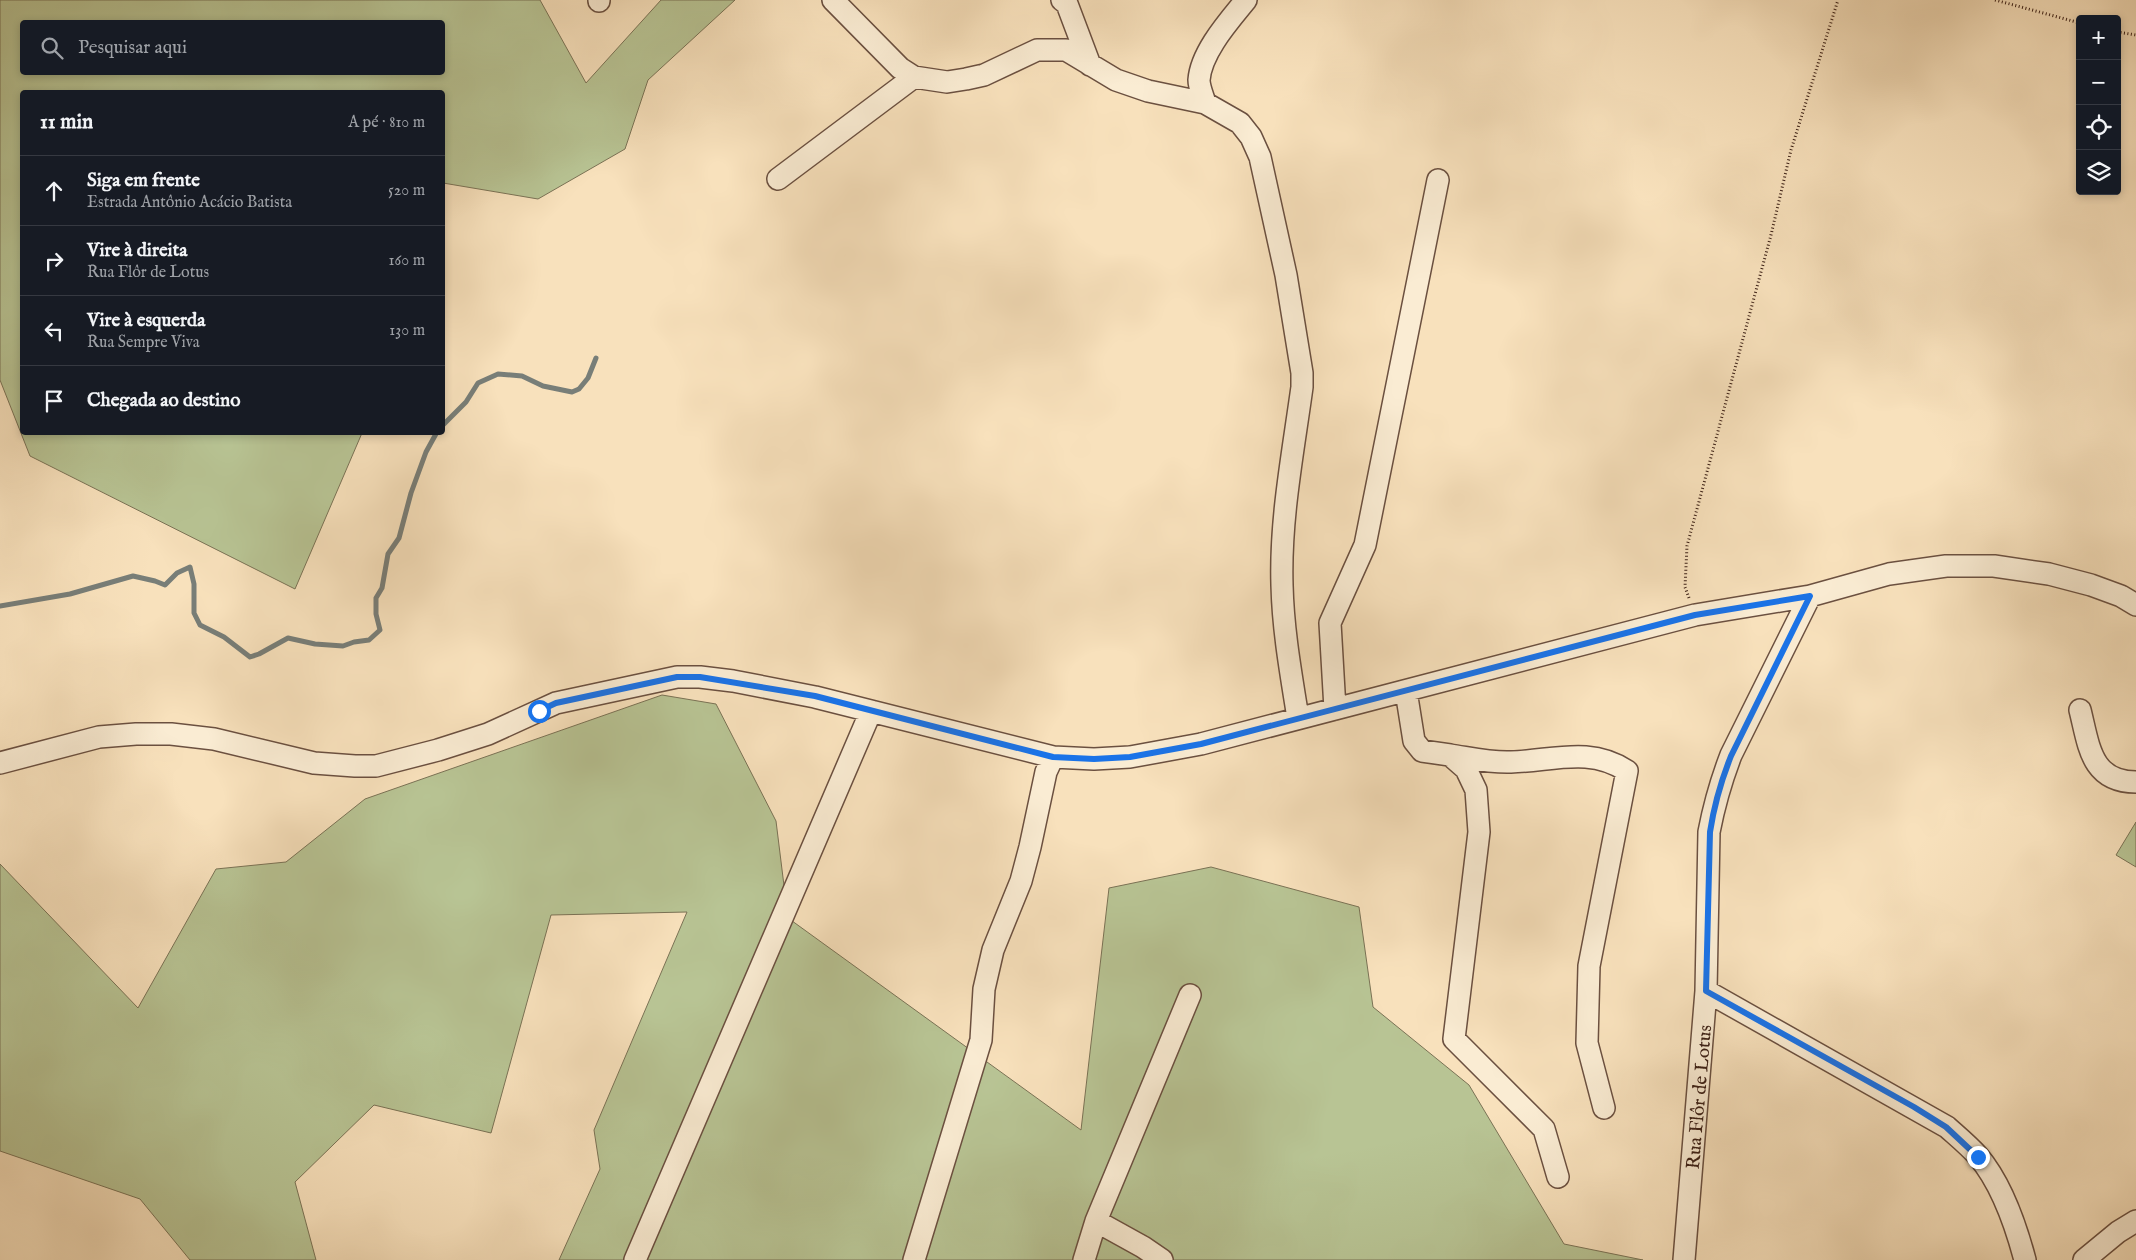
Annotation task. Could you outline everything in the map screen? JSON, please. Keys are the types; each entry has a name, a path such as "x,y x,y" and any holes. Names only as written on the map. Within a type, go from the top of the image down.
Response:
{"street":[{"path":"833,0 900,68 914,77 947,82 966,80 984,75 1037,50 1066,50 1116,80 1148,91 1205,103 1240,123 1251,137 1260,157 1286,275 1302,373 1302,387 1284,517 1282,585 1286,650 1298,718"},
{"path":"1062,0 1067,4 1090,65"},
{"path":"1205,103 1199,83 1201,68 1223,28 1246,0"},
{"path":"778,179 914,77"},
{"path":"1335,709 1330,623 1364,545 1438,180"},
{"path":"0,763 99,737 171,734 214,740 314,763 376,766 438,750 488,734 556,703 677,677 700,677 733,681 815,696 1053,757 1094,759 1130,757 1201,744 1695,615 1810,596 1889,574 1946,566 1994,566 2049,574 2091,585 2121,596 2136,605"},
{"name":"Rua Flôr de Lotus","path":"1684,1260 1706,991 1710,832 1713,811 1721,780 1731,756 1810,596"},
{"path":"1406,691 1414,741 1422,751 1510,762 1583,755 1613,762 1627,771 1589,966 1587,1042 1604,1108"},
{"path":"2080,710 2089,746 2103,772 2123,782 2136,782"},
{"path":"635,1260 871,711"},
{"path":"1450,755 1466,768 1476,790 1479,832 1454,1039 1544,1129 1558,1177"},
{"path":"914,1260 981,1040 984,989 993,950 1020,881 1030,847 1046,772 1053,757"},
{"path":"1706,991 1946,1127 1978,1157 1990,1174 2018,1233 2026,1260"},
{"path":"1084,1260 1096,1221 1190,995"},
{"path":"1096,1221 1143,1247 1162,1260"},
{"path":"2084,1260 2118,1232 2136,1221"}],"path":[{"path":"1695,615 1685,587 1687,546 1771,235 1791,150 1838,0"},
{"path":"1995,0 2076,22"},
{"path":"2121,33 2136,35"}],"green space":[{"path":"0,0 540,0 586,83 661,0 735,0 648,80 625,149 538,199 445,183 445,90 20,90 20,431 0,380"},
{"path":"22,435 361,435 295,589 30,456"},
{"path":"662,695 716,704 776,821 788,918 1081,1130 1109,888 1211,867 1359,907 1373,1007 1469,1085 1564,1244 1643,1260 559,1260 600,1169 594,1130 687,912 551,915 491,1133 374,1105 295,1182 316,1260 190,1260 140,1199 0,1151 0,864 138,1008 216,869 286,862 365,799"},
{"path":"2136,822 2136,867 2116,855"}],"waterway":[{"path":"445,423 466,402 478,383 498,374 522,376 543,386 572,392 579,389 588,378 596,358"},
{"path":"0,606 70,594 133,576 165,585 177,573 190,567 194,584 194,613 200,625 224,637 250,657 288,638 315,644 343,646 369,640 380,630 376,614 376,598 382,588 388,554 399,538 411,493 426,452 435,435"}],"route":[{"path":"539,711 556,703 677,677 700,677 815,696 1053,757 1094,759 1130,757 1201,744 1695,615 1810,596 1721,780 1710,832 1706,991 1914,1107 1946,1127 1978,1157"}]}
